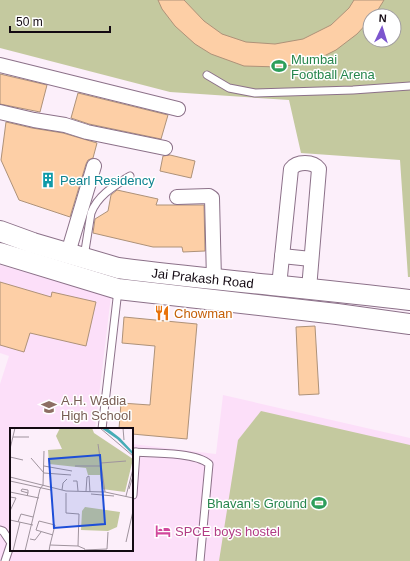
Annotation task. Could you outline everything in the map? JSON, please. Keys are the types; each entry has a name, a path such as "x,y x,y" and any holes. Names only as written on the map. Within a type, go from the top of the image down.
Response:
{"main road":[{"name":"Jai Prakash Road","path":"0,231 33,243 133,270 214,280 309,288 410,300"},
{"name":"Jai Prakash Road","path":"0,254 118,289 337,314 410,324"}],"street":[{"path":"0,65 178,109"},
{"path":"0,112 165,148"},
{"path":"279,286 291,169 294,165 299,163 313,164 319,169 309,288"},
{"path":"76,255 94,166"},
{"path":"177,198 209,196 212,198 214,280"},
{"path":"282,256 311,259"}],"lane":[{"path":"207,75 229,88 254,93 353,90 410,86"},
{"path":"76,255 93,207 109,189 130,176"},
{"path":"102,428 118,289"},
{"path":"133,495 134,452 194,456 209,464 200,561"},
{"path":"0,530 3,531 10,542"},
{"path":"5,561 10,546"}],"shaded area":[{"path":"0,265 111,296 95,428 10,428 10,551 133,551 133,444 216,454 223,395 410,438 410,561 0,561 0,384 9,356 0,353"}],"green space":[{"name":"Mumbai Football Arena","path":"0,0 410,0 410,277 408,277 400,160 301,153 289,100 170,92 0,48"},
{"name":"Bhavan's Ground","path":"261,411 410,445 410,561 219,561 238,440"}],"building":[{"path":"158,0 184,0 204,21 222,34 246,42 275,44 303,39 331,25 349,8 354,0 384,0 379,8 362,8 362,29 336,50 314,61 280,67 244,66 211,54 195,44 175,26 162,9"},
{"path":"0,74 47,85 40,112 0,104"},
{"path":"78,93 168,115 161,139 89,124 71,118"},
{"name":"Pearl Residency","path":"6,122 63,133 97,143 93,158 88,160 86,164 70,217 19,200 1,160"},
{"path":"170,155 195,161 191,178 160,171 163,156"},
{"path":"117,190 158,199 156,205 204,205 205,251 183,252 182,247 153,247 93,233 95,219 108,211 111,195"},
{"path":"0,282 51,297 52,292 96,302 86,346 30,333 24,352 0,345"},
{"path":"124,317 197,324 187,439 133,434 133,428 119,428 121,403 150,405 155,346 122,343"},
{"path":"315,326 319,394 299,395 296,327"}],"place":[{"name":"Mumbai Football Arena","path":"279,66"},
{"name":"Pearl Residency","path":"48,180"},
{"name":"Chowman","path":"162,313"},
{"name":"A.H. Wadia High School","path":"49,407"},
{"name":"Bhavan's Ground","path":"319,503"},
{"name":"SPCE boys hostel","path":"163,531"}]}
